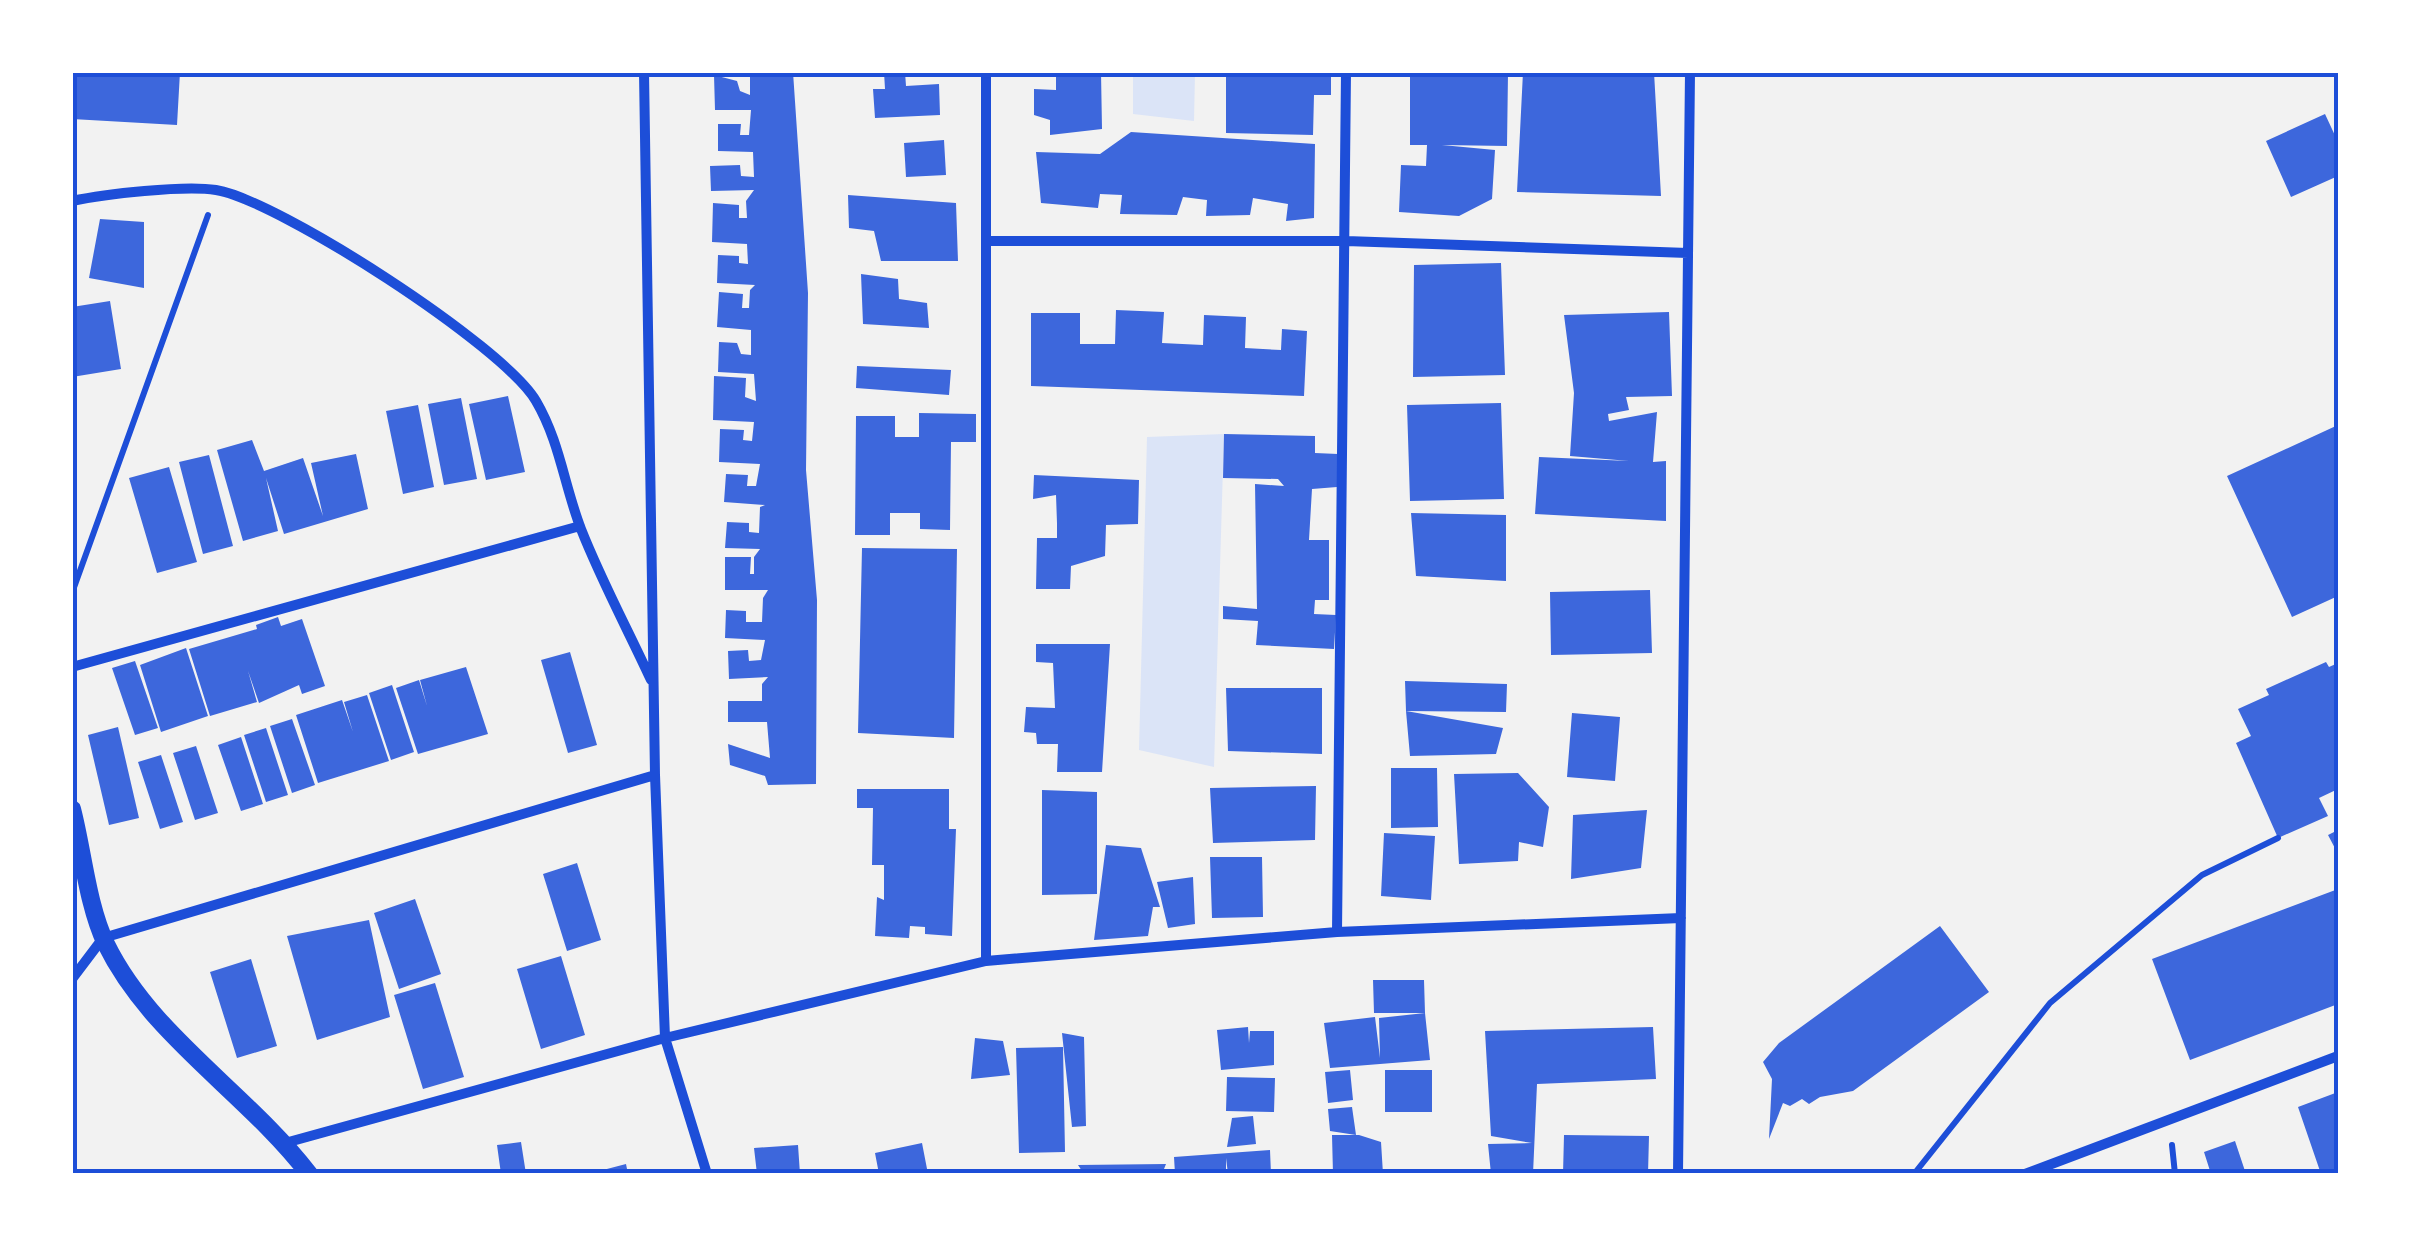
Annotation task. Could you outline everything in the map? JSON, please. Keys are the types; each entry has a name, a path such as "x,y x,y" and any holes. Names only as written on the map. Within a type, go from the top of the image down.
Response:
{"street":[{"path":"644,72 655,775 665,1038 706,1174"},
{"path":"986,72 986,962"},
{"path":"1337,932 1346,72"},
{"path":"1678,1174 1690,72"},
{"path":"72,201 216,190 284,218 385,278 488,350 534,396 559,445 580,526 654,686"},
{"path":"986,241 1346,241 1688,253"},
{"path":"72,667 580,526"},
{"path":"72,979 103,938 655,775"},
{"path":"72,809 103,938 122,974 164,1025 285,1143 309,1174"},
{"path":"285,1143 665,1038 986,962 1337,932 1681,918"},
{"path":"2025,1174 2338,1056"}],"path":[{"path":"72,592 216,190"},
{"path":"1914,1174 2050,1004 2202,875 2278,838"},
{"path":"2171,1139 2175,1174"}],"shaded area":[{"path":"1133,73 1195,73 1194,121 1133,114"},
{"path":"1224,434 1214,767 1139,750 1147,437"}],"building":[{"path":"72,72 180,72 177,125 72,119"},
{"path":"741,72 793,72 808,293 806,470 817,600 816,784 768,785 765,776 730,765 728,744 770,758 767,722 728,722 728,701 762,701 762,684 768,677 729,679 728,651 748,650 749,661 761,660 765,640 725,638 726,610 746,611 746,622 762,622 763,598 768,590 725,590 725,557 751,557 750,574 754,574 754,557 760,549 725,548 727,522 749,523 749,532 759,533 760,507 765,505 724,502 726,474 748,475 747,486 756,486 760,464 719,462 720,429 744,430 743,440 752,441 754,422 713,420 714,376 746,378 745,397 756,401 754,374 718,372 719,342 737,343 741,354 751,355 751,330 717,327 719,292 743,294 742,308 749,308 750,290 755,285 717,283 718,255 739,256 739,263 748,264 747,244 712,242 713,203 739,205 739,218 747,218 746,201 754,190 711,191 710,166 740,165 741,176 754,177 753,152 718,151 718,124 741,124 740,135 749,135 751,110 715,110 714,75 737,81 740,91 750,95 750,76"},
{"path":"884,72 905,72 906,86 939,84 940,115 875,118 873,89 885,89"},
{"path":"1056,72 1101,72 1102,129 1050,135 1050,120 1034,115 1034,89 1056,90"},
{"path":"1226,72 1331,72 1331,95 1314,95 1313,135 1226,133"},
{"path":"1410,72 1508,73 1507,146 1442,145 1495,150 1492,199 1459,216 1399,212 1401,165 1426,166 1427,145 1410,145"},
{"path":"1523,72 1654,72 1661,196 1517,192"},
{"path":"2325,114 2338,142 2338,176 2291,197 2266,141"},
{"path":"1131,132 1315,144 1314,218 1286,221 1288,204 1253,198 1250,215 1206,216 1207,200 1183,197 1177,215 1120,214 1122,195 1100,194 1098,208 1041,203 1036,152 1100,154"},
{"path":"944,140 946,175 906,177 904,143"},
{"path":"848,195 956,203 958,261 881,261 874,231 849,228"},
{"path":"100,219 144,222 144,288 89,278"},
{"path":"1501,263 1505,375 1413,377 1414,265"},
{"path":"861,274 898,279 899,299 927,303 929,328 863,324"},
{"path":"110,301 121,369 72,377 72,307"},
{"path":"1116,310 1164,312 1162,343 1203,345 1204,315 1246,317 1245,348 1281,350 1282,329 1307,331 1304,396 1031,386 1031,313 1080,313 1080,344 1115,344"},
{"path":"1669,312 1672,396 1626,397 1629,410 1608,414 1609,421 1657,412 1653,462 1666,461 1666,521 1535,514 1539,457 1629,461 1570,456 1574,393 1564,315"},
{"path":"857,366 951,370 949,395 856,388"},
{"path":"508,396 525,472 486,480 469,404"},
{"path":"461,398 477,479 444,485 428,404"},
{"path":"1501,403 1504,499 1410,501 1407,405"},
{"path":"418,405 434,487 403,494 386,411"},
{"path":"919,413 976,414 976,442 951,442 950,530 920,529 920,513 890,513 890,535 855,535 856,416 895,416 895,437 919,437"},
{"path":"2338,425 2338,596 2292,617 2227,476"},
{"path":"1224,434 1315,436 1315,453 1338,454 1337,487 1312,489 1309,540 1329,540 1329,600 1315,600 1314,614 1336,615 1334,649 1256,645 1258,621 1223,619 1223,606 1257,609 1255,484 1284,486 1278,479 1223,478"},
{"path":"252,440 264,471 303,458 323,516 311,463 356,454 368,509 284,534 266,478 278,531 243,541 217,450"},
{"path":"209,455 233,546 203,554 179,462"},
{"path":"169,467 197,562 157,573 129,478"},
{"path":"1034,475 1139,480 1138,524 1106,525 1105,556 1071,566 1070,589 1036,589 1037,538 1057,538 1057,523 1056,495 1033,499"},
{"path":"1411,513 1506,515 1506,581 1416,576"},
{"path":"862,548 957,549 954,738 858,733"},
{"path":"1650,590 1652,653 1551,655 1550,592"},
{"path":"278,617 281,626 302,619 325,686 302,694 299,685 259,703 248,671 257,702 210,716 189,649 257,629 256,625"},
{"path":"1036,644 1110,644 1102,772 1057,772 1058,744 1037,744 1036,733 1024,732 1026,707 1055,708 1053,663 1036,662"},
{"path":"186,648 208,716 161,732 140,665"},
{"path":"570,652 597,745 568,753 541,660"},
{"path":"135,661 158,728 135,735 112,668"},
{"path":"2326,662 2329,667 2338,663 2338,789 2319,798 2328,816 2278,838 2236,743 2251,736 2238,709 2269,695 2266,689"},
{"path":"466,667 488,734 418,754 396,688 419,680 427,706 420,680"},
{"path":"1405,681 1507,684 1506,712 1406,711"},
{"path":"392,685 414,752 391,760 369,693"},
{"path":"1226,688 1322,688 1322,754 1228,751"},
{"path":"367,695 389,761 318,783 296,715 342,700 353,732 344,702"},
{"path":"1406,711 1503,728 1496,754 1410,756"},
{"path":"1572,713 1620,717 1615,781 1567,777"},
{"path":"292,719 315,785 292,793 270,726"},
{"path":"118,727 139,818 109,825 88,735"},
{"path":"266,728 288,795 266,802 244,735"},
{"path":"241,737 263,804 241,811 218,745"},
{"path":"196,746 218,813 195,820 173,753"},
{"path":"161,755 183,822 160,829 138,762"},
{"path":"1391,768 1437,768 1438,827 1391,828"},
{"path":"1518,773 1549,807 1543,847 1519,842 1518,861 1459,864 1454,774"},
{"path":"1316,786 1315,840 1213,843 1210,788"},
{"path":"857,789 949,789 949,829 956,829 952,936 925,934 925,927 910,926 909,938 875,936 877,897 884,900 884,865 872,865 873,808 857,808"},
{"path":"1042,790 1097,792 1097,894 1042,895"},
{"path":"1647,810 1641,868 1571,879 1573,815"},
{"path":"2338,830 2338,854 2328,835"},
{"path":"1384,833 1435,836 1431,900 1381,896"},
{"path":"1106,845 1141,848 1160,907 1153,907 1148,936 1094,940"},
{"path":"1210,857 1262,857 1263,917 1212,918"},
{"path":"577,863 601,940 567,951 543,874"},
{"path":"1193,877 1195,924 1168,928 1157,882"},
{"path":"2338,889 2338,1004 2190,1060 2152,959"},
{"path":"415,899 441,974 399,989 374,913"},
{"path":"369,920 390,1017 317,1040 287,936"},
{"path":"1940,926 1989,992 1853,1091 1820,1097 1809,1104 1802,1099 1790,1106 1783,1103 1769,1139 1772,1079 1763,1062 1779,1043"},
{"path":"561,956 585,1035 541,1049 517,969"},
{"path":"251,959 277,1046 237,1058 210,972"},
{"path":"1373,980 1424,980 1425,1013 1374,1013"},
{"path":"435,983 464,1077 423,1089 394,995"},
{"path":"1425,1013 1430,1060 1330,1068 1324,1023 1375,1017 1380,1058 1379,1018"},
{"path":"1248,1027 1249,1043 1250,1031 1274,1031 1274,1065 1221,1070 1217,1030"},
{"path":"1653,1027 1656,1079 1537,1084 1533,1174 1491,1174 1488,1144 1532,1143 1491,1136 1485,1031"},
{"path":"1062,1033 1084,1037 1086,1126 1072,1127"},
{"path":"975,1038 1003,1041 1010,1075 971,1079"},
{"path":"1063,1047 1065,1152 1019,1153 1016,1048"},
{"path":"1350,1070 1353,1100 1328,1103 1325,1072"},
{"path":"1385,1070 1432,1070 1432,1112 1385,1112"},
{"path":"1227,1077 1275,1078 1274,1112 1226,1111"},
{"path":"2338,1092 2338,1174 2321,1174 2298,1107"},
{"path":"1352,1107 1356,1135 1330,1131 1328,1109"},
{"path":"1253,1116 1256,1144 1227,1147 1232,1118"},
{"path":"1332,1135 1359,1135 1381,1142 1383,1174 1333,1174"},
{"path":"1564,1135 1649,1136 1648,1174 1563,1174"},
{"path":"2235,1141 2246,1174 2211,1174 2204,1152"},
{"path":"521,1142 526,1174 501,1174 497,1145"},
{"path":"922,1143 928,1174 879,1174 875,1153"},
{"path":"798,1145 800,1174 757,1174 754,1148"},
{"path":"1270,1150 1271,1174 1228,1174 1226,1158 1226,1174 1175,1174 1174,1157"},
{"path":"626,1164 628,1174 604,1174 603,1170"},
{"path":"1166,1164 1162,1174 1084,1174 1078,1165"}]}
